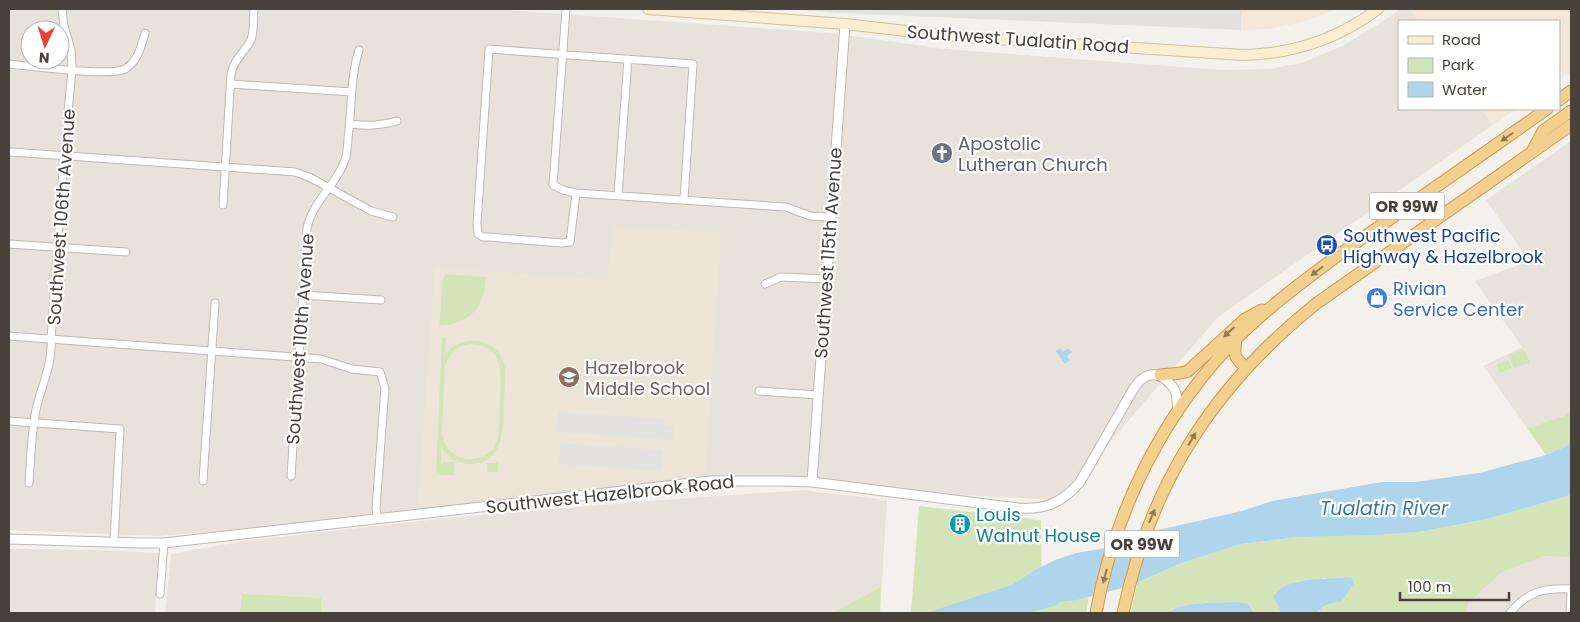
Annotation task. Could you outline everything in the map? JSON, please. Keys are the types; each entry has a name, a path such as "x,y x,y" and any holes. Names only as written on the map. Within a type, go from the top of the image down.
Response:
{"highway":[{"path":"1560,99 1571,92"},
{"name":"OR 99W","path":"1096,613 1108,563 1131,496 1156,446 1211,367 1270,307 1337,256 1545,110"},
{"path":"1533,151 1543,131 1571,111"},
{"name":"OR 99W","path":"1123,613 1143,540 1170,479 1190,441 1210,412 1246,368 1279,334 1317,303 1571,125"},
{"path":"1160,375 1188,371 1198,364 1245,319 1254,313 1270,307"},
{"path":"1236,340 1235,355 1237,360 1246,368"}],"main road":[{"name":"Southwest Tualatin Road","path":"648,9 844,24 950,36 1254,55 1285,52 1313,44 1355,25 1378,9"}],"street":[{"name":"Southwest 106th Avenue","path":"29,483 34,423 39,395 49,367 52,350 57,248 72,69 71,50 64,26 62,9"},
{"path":"223,205 234,63 252,37 254,9"},
{"path":"566,9 553,185 563,190 576,192 786,208 810,216 830,217"},
{"name":"Southwest 115th Avenue","path":"812,482 844,24"},
{"path":"9,64 106,72 123,70 134,61 141,50 145,33"},
{"path":"576,192 570,242 483,237 478,234 477,223 489,49 694,64 684,199"},
{"name":"Southwest 110th Avenue","path":"291,476 302,295 309,218 318,200 336,177 346,156 354,67 359,50"},
{"path":"618,194 628,59"},
{"path":"231,84 352,92"},
{"path":"350,124 384,125 397,121"},
{"path":"11,152 295,172 311,178 371,211 393,217"},
{"path":"9,244 126,252"},
{"path":"765,284 781,277 826,279"},
{"path":"302,295 381,300"},
{"path":"204,481 215,303"},
{"path":"9,336 321,359 352,369 380,372 385,388 376,508 377,518"},
{"path":"1160,375 1172,385 1175,391 1178,412"},
{"name":"Southwest Hazelbrook Road","path":"9,539 164,543 693,482 784,480 812,482 1036,509 1049,506 1068,494 1080,482 1137,383 1145,376 1160,375"},
{"path":"759,391 819,395"},
{"path":"9,421 120,429 114,542"},
{"path":"160,594 164,543"},
{"path":"1510,613 1525,598 1536,592 1553,588 1571,591 1570,613"}],"shaded area":[{"path":"9,9 491,9 830,33 945,49 1221,70 1269,69 1302,63 1342,46 1400,9 1410,9 1418,20 1398,20 1398,110 1482,110 1493,125 1218,317 1060,500 763,485 514,508 158,536 9,530"},
{"path":"790,9 1242,9 1241,30 839,13"},
{"path":"1242,9 1337,9 1299,23 1267,29 1241,30"},
{"path":"1410,9 1571,9 1571,72 1560,79 1560,20 1418,20"},
{"path":"1482,110 1516,110 1493,125"},
{"path":"1571,141 1571,411 1564,416 1527,428 1483,366 1522,347 1475,281 1529,261 1486,200"},
{"name":"Hazelbrook Middle School","path":"613,226 721,233 705,474 418,507 435,268 608,280"},
{"path":"558,412 664,419 664,426 674,427 673,440 556,432"},
{"path":"560,443 662,450 661,471 559,464"},
{"path":"804,490 887,500 880,613 165,613 171,554 245,541 455,517"},
{"path":"1571,501 1571,613 1467,613 1473,526"},
{"path":"9,549 106,550 159,553 155,613 9,613"}],"green space":[{"path":"446,274 486,277 485,288 479,306 467,318 450,325 439,326 443,278"},
{"path":"442,338 446,338 445,354 460,343 478,341 486,343 494,347 500,354 505,367 503,430 497,450 491,457 482,462 470,464 461,463 454,459 441,447 441,462 454,462 454,475 441,475 436,472","holes":["470,344 481,345 495,354 500,370 499,432 496,444 489,452 480,457 470,459 460,457 445,444 442,432 445,366 451,354 457,349"]},
{"path":"1522,349 1530,363 1514,368 1508,355"},
{"path":"1508,360 1512,368 1500,373 1496,365"},
{"path":"1571,411 1571,446 1548,458 1527,428 1564,416"},
{"path":"487,463 498,463 498,472 487,472"},
{"path":"1571,495 1571,557 1544,556 1502,572 1468,603 1467,613 1317,613 1334,602 1346,577 1330,580 1325,578 1297,581 1273,597 1281,613 1254,613 1232,602 1203,603 1172,609 1166,613 1131,613 1137,583 1179,564 1241,544 1300,537 1419,532 1487,519"},
{"path":"919,506 1041,520 1042,582 932,613 911,613"},
{"path":"881,587 880,613 832,613"},
{"path":"242,594 321,598 321,613 240,613"},
{"path":"1089,597 1086,613 1028,613 1055,606 1060,602"}],"water":[{"path":"1060,348 1063,352 1068,348 1072,352 1067,356 1070,360 1065,364 1056,351"},
{"name":"Tualatin River","path":"1571,442 1571,495 1487,519 1419,532 1300,537 1241,544 1179,564 1130,586 1077,600 1060,602 1055,606 1028,613 926,613 1012,585 1055,560 1076,553 1105,548 1158,530 1242,511 1272,501 1382,482 1415,482 1479,473 1546,455 1565,447"},
{"path":"1352,578 1354,583 1341,602 1328,605 1317,613 1281,613 1273,597 1279,590 1296,582"},
{"path":"1232,602 1247,603 1254,613 1166,613 1189,605"}],"place":[{"name":"Apostolic Lutheran Church","path":"942,153"},
{"name":"Southwest Pacific Highway & Hazelbrook","path":"1327,245"},
{"name":"Rivian Service Center","path":"1377,298"},
{"name":"Hazelbrook Middle School","path":"569,377"},
{"name":"Louis Walnut House","path":"960,524"}]}
